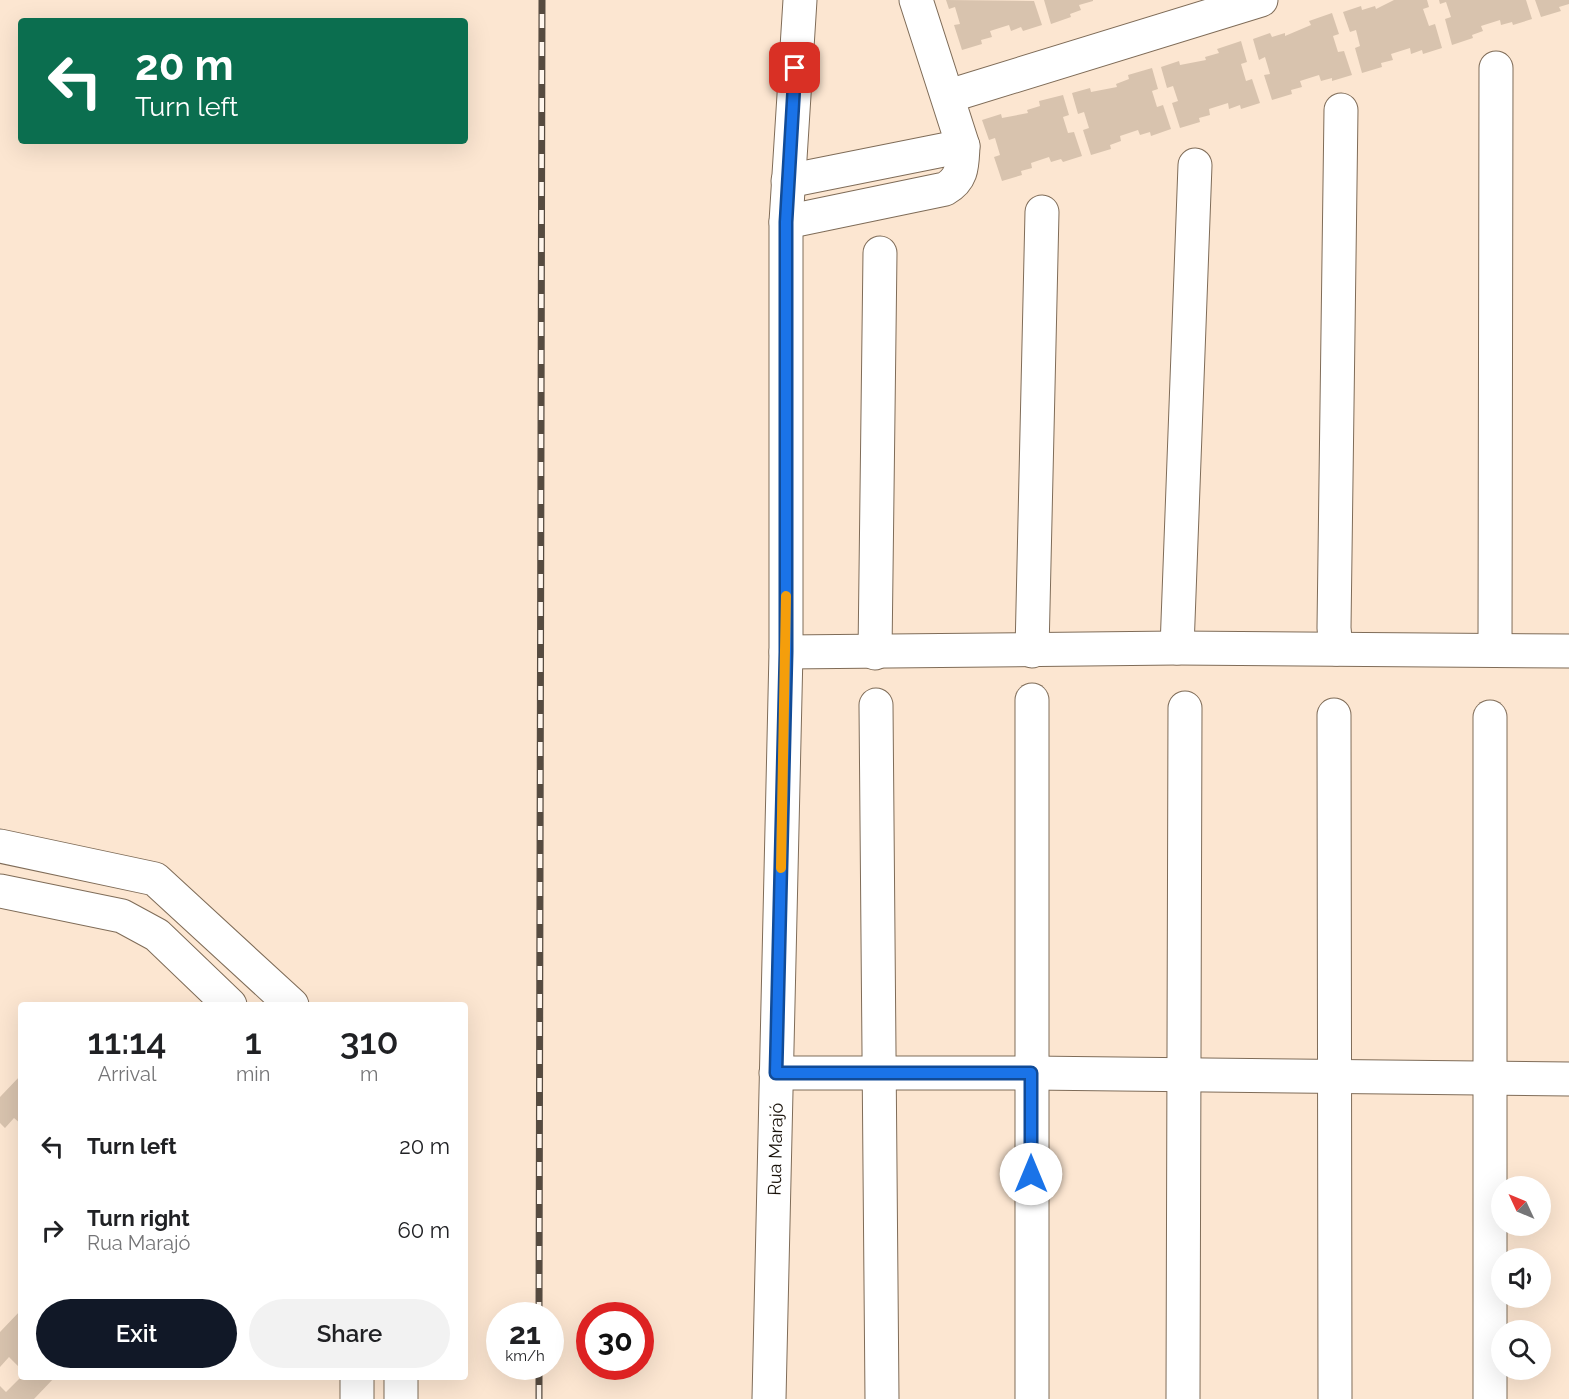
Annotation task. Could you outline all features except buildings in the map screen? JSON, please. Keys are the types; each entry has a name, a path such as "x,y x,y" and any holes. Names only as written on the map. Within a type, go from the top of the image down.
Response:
{"street":[{"name":"Rua Marajó","path":"769,1399 786,652 786,222 800,0"},
{"path":"786,222 945,189 956,183 962,171 963,146 949,96 916,0"},
{"path":"949,96 1261,0"},
{"path":"1495,650 1496,68"},
{"path":"1336,649 1334,628 1341,110"},
{"path":"788,181 963,146"},
{"path":"1177,648 1195,165"},
{"path":"1032,651 1042,212"},
{"path":"875,653 880,253"},
{"path":"786,652 875,653 1177,648 1569,651"},
{"path":"1032,700 1032,1399"},
{"path":"876,705 882,1399"},
{"path":"1183,1399 1185,708"},
{"path":"1334,715 1335,1399"},
{"path":"1490,717 1490,1399"},
{"path":"0,846 155,879 289,1002"},
{"path":"0,891 122,916 158,935 227,1002"},
{"path":"776,1073 1031,1073 1490,1080 1569,1079"},
{"path":"357,1380 357,1399"},
{"path":"401,1380 401,1399"}],"railway":[{"path":"539,1302 542,0"},
{"path":"539,1380 539,1399"}],"slow traffic":[{"path":"781,868 786,596"}],"route":[{"path":"795,68 786,222 786,652 776,1073 1031,1073 1031,1174"}]}
